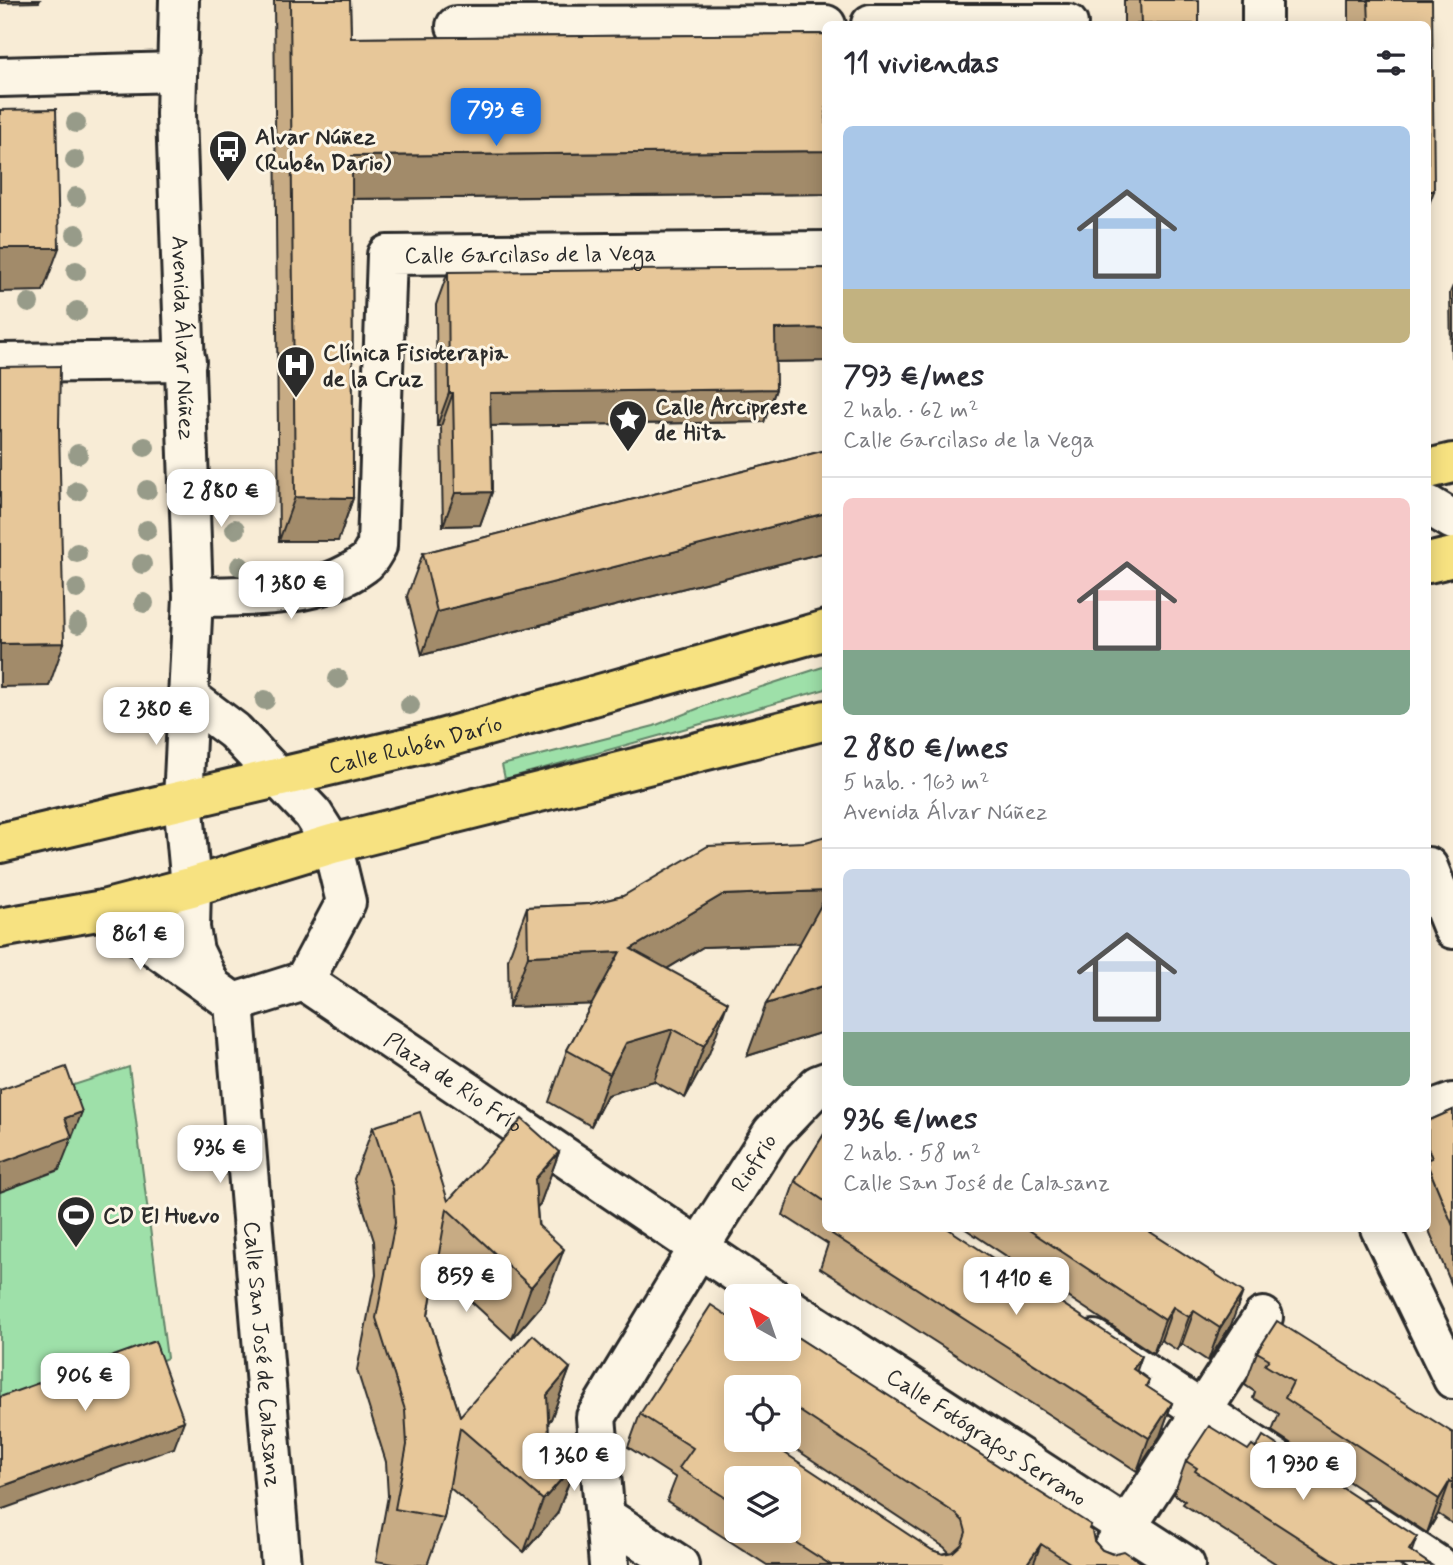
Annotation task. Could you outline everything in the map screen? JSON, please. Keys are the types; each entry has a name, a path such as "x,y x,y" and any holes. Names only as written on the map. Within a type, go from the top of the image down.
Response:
{"main road":[{"path":"1431,468 1453,463"},
{"path":"1431,563 1453,557"},
{"name":"Calle Rubén Darío","path":"0,843 434,741 822,631"},
{"path":"0,928 103,910 191,887 331,844 822,721"}],"street":[{"name":"Avenida Álvar Núñez","path":"179,0 176,114 193,597 183,800"},
{"path":"1068,0 1068,21"},
{"path":"1262,0 1262,21"},
{"path":"456,26 822,25"},
{"path":"0,77 177,72"},
{"name":"Calle Garcilaso de la Vega","path":"193,597 258,596 309,588 338,579 366,563 377,546 387,255 822,251"},
{"path":"0,363 186,361"},
{"path":"1431,507 1453,520"},
{"path":"1431,583 1453,570"},
{"path":"103,910 223,994 304,981 346,902 331,844 313,814 234,731 189,697"},
{"name":"Calle San José de Calasanz","path":"183,800 191,887 190,928 194,951 223,994 281,1565"},
{"path":"1431,874 1453,929"},
{"name":"Plaza de Río Frío","path":"304,981 698,1249"},
{"name":"Riofrio","path":"607,1518 596,1417 772,1133 822,1083"},
{"path":"1431,1111 1453,1103"},
{"path":"1382,1232 1453,1379"},
{"path":"698,1249 752,1284"},
{"name":"Calle Fotógrafos Serrano","path":"802,1316 1185,1565"},
{"path":"1102,1565 1263,1317"},
{"path":"1063,1320 1437,1565"},
{"path":"607,1518 610,1565"},
{"path":"607,1518 679,1565"}],"green space":[{"path":"822,667 822,690 505,779 502,765 654,726 712,703"},
{"name":"CD El Huevo","path":"129,1067 167,1358 0,1420 0,1109"}],"building":[{"path":"290,0 350,0 351,38 822,34 822,151 352,156 353,498 295,497"},
{"path":"1140,0 1199,0 1199,21 1141,21"},
{"path":"1368,0 1432,0 1434,191 1431,191 1431,21 1369,21"},
{"path":"56,109 59,248 0,248 0,110"},
{"path":"822,268 822,328 775,329 776,389 490,393 492,492 455,493 453,393 449,393 448,272"},
{"path":"60,366 64,643 0,644 0,367"},
{"path":"822,451 822,514 437,612 423,553"},
{"path":"822,837 822,891 722,895 631,949 728,1002 704,1046 673,1029 626,1043 610,1074 567,1050 620,952 528,956 527,907 590,904 623,896 708,846 805,842"},
{"path":"822,903 822,986 766,1004"},
{"path":"66,1067 82,1112 65,1118 72,1137 0,1163 0,1090"},
{"path":"1453,1110 1453,1226 1431,1173 1431,1120"},
{"path":"420,1112 448,1201 522,1119 559,1152 535,1179 538,1225 564,1249 531,1287 447,1209 428,1315 460,1416 533,1335 570,1368 547,1395 549,1439 576,1463 543,1500 460,1428 444,1518 395,1509 407,1445 405,1410 376,1318 395,1223 393,1189 373,1127"},
{"path":"822,1137 822,1199 795,1181"},
{"path":"953,1232 1142,1356 1133,1369 1149,1380 1146,1386 1172,1403 1149,1438 832,1234"},
{"path":"1032,1232 1150,1232 1243,1292 1220,1328 1194,1311 1189,1317 1173,1307 1165,1320"},
{"path":"711,1305 724,1314 724,1362 802,1362 802,1340 1091,1525 1089,1529 1094,1541 1102,1550 1112,1554 1124,1551 1145,1565 1073,1565 1041,1544 1026,1565 831,1565 797,1543 801,1543 801,1466 724,1466 724,1497 679,1468 693,1448 640,1414","holes":["724,1375 801,1375 801,1412 963,1521 966,1532 962,1544 953,1552 943,1554 932,1550 783,1452 724,1452"]},
{"path":"1277,1321 1453,1433 1453,1483 1450,1481 1439,1499 1285,1398 1293,1382 1265,1365 1269,1359 1257,1352"},
{"path":"155,1341 184,1421 0,1487 0,1397"},
{"path":"1209,1426 1248,1450 1252,1445 1256,1448 1263,1436 1417,1537 1409,1550 1431,1565 1341,1565 1195,1471 1197,1468 1186,1461"}],"place":[{"name":"Alvar Núñez (Rubén Dario)","path":"228,183"},
{"name":"Clínica Fisioterapia de la Cruz","path":"296,399"},
{"name":"Calle Arcipreste de Hita","path":"628,453"},
{"name":"CD El Huevo","path":"76,1249"}]}
